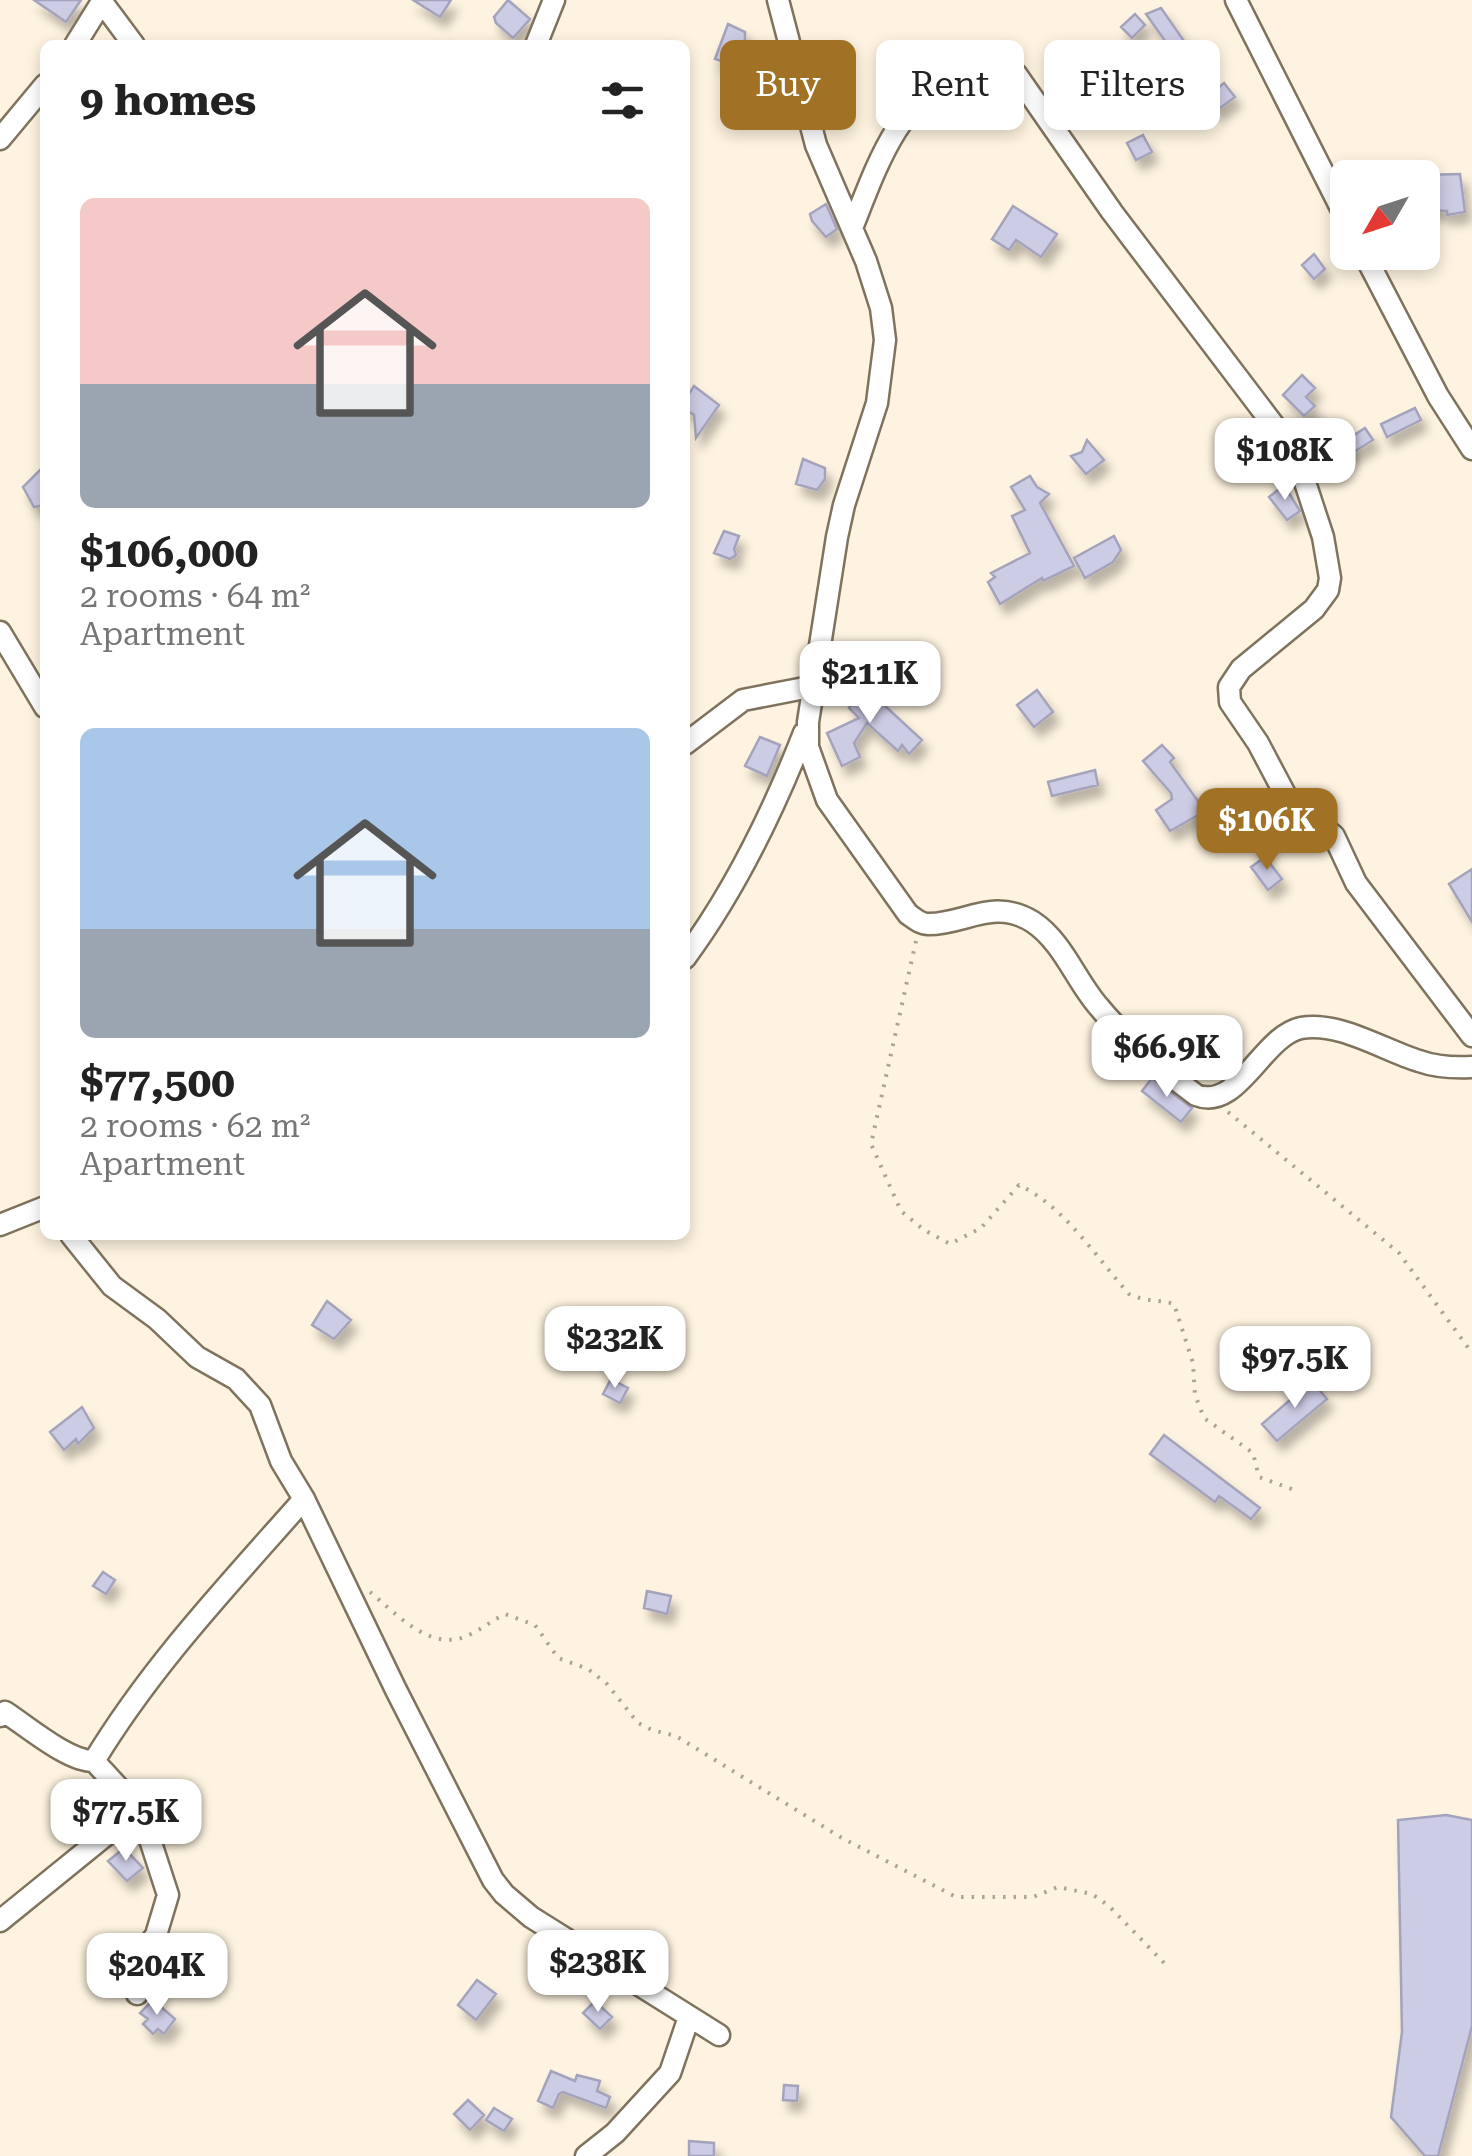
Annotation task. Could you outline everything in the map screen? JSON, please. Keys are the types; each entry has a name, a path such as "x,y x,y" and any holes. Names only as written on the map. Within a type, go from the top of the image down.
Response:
{"street":[{"path":"538,40 554,0"},
{"path":"690,951 772,813 808,722 844,504 870,429 884,353 882,308 816,145 778,0"},
{"path":"1236,0 1330,186"},
{"path":"78,40 103,1 130,40"},
{"path":"852,228 888,142 914,102 982,60 998,60 1016,74 1112,212 1288,444 1299,464 1323,538 1330,578 1328,590 1314,609 1241,669 1229,687 1230,702 1286,796 1334,836 1356,883 1472,1036"},
{"path":"0,138 40,91"},
{"path":"1372,270 1438,396 1472,449"},
{"path":"0,632 40,699"},
{"path":"690,740 742,700 815,686"},
{"path":"808,722 808,747 826,800 894,898 920,922 928,924 968,914 1000,912 1035,924 1055,944 1096,1004 1136,1046 1196,1095 1214,1098 1231,1088 1280,1038 1303,1028 1342,1033 1431,1065 1472,1066"},
{"path":"0,1226 40,1209"},
{"path":"75,1240 112,1286 157,1319 197,1357 236,1379 260,1405 281,1461 304,1498 504,1894 531,1917 719,2035"},
{"path":"94,1761 107,1737 176,1645 304,1498"},
{"path":"0,1716 6,1712 62,1749 87,1762 94,1761"},
{"path":"94,1761 136,1806 168,1894 156,1935 133,1968 137,1994"},
{"path":"0,1921 106,1836 136,1806"},
{"path":"586,2156 615,2133 670,2073 690,2017"}],"path":[{"path":"920,922 871,1144 901,1211 950,1244 981,1228 1019,1185 1032,1192 1060,1213 1129,1294 1145,1302 1158,1299 1174,1304 1193,1364 1195,1395 1204,1418 1252,1453 1259,1477 1297,1492"},
{"path":"1214,1098 1240,1124 1400,1252 1472,1353"},
{"path":"350,1594 371,1592 434,1640 471,1634 505,1614 536,1625 558,1658 588,1669 607,1684 638,1722 676,1736 865,1850 956,1896 1033,1897 1058,1887 1092,1894 1109,1906 1167,1966"}],"building":[{"path":"34,0 81,0 66,22"},
{"path":"413,0 451,0 440,17"},
{"path":"508,0 530,19 513,38 494,17"},
{"path":"1161,8 1183,40 1164,40 1146,14"},
{"path":"1135,14 1145,25 1132,38 1121,27"},
{"path":"728,24 745,32 745,40 722,40"},
{"path":"1224,83 1235,97 1220,108 1220,86"},
{"path":"1143,135 1152,152 1136,160 1127,143"},
{"path":"1460,174 1465,212 1447,215 1447,211 1440,211 1440,175"},
{"path":"826,204 837,229 826,237 810,214"},
{"path":"1013,206 1057,234 1041,257 1016,240 1009,250 992,239"},
{"path":"1314,254 1325,269 1314,279 1302,265"},
{"path":"1302,375 1315,388 1306,397 1315,406 1304,416 1283,395"},
{"path":"694,386 719,405 696,438 694,415 690,412 690,392"},
{"path":"1415,408 1421,420 1387,437 1381,424"},
{"path":"1365,428 1373,440 1346,457 1339,445"},
{"path":"1087,440 1104,460 1086,474 1071,456 1082,452"},
{"path":"803,459 825,468 825,479 817,490 796,484"},
{"path":"40,470 40,506 34,507 23,487"},
{"path":"1030,476 1037,487 1049,494 1040,503 1074,566 1043,581 1042,578 1000,604 988,582 995,577 991,573 1030,553 1012,516 1025,510 1011,487"},
{"path":"1284,485 1300,511 1287,520 1269,497"},
{"path":"724,531 739,536 736,555 730,559 714,553"},
{"path":"1114,536 1121,550 1113,562 1085,578 1074,558"},
{"path":"857,680 922,740 909,754 902,745 898,751 867,723 854,743 860,757 842,766 827,733 859,718 849,708 853,703 845,694"},
{"path":"1037,690 1053,712 1034,727 1017,705"},
{"path":"760,737 780,745 767,776 745,766"},
{"path":"1162,745 1205,811 1170,831 1156,810 1172,799 1171,793 1143,761"},
{"path":"1095,770 1098,785 1052,796 1048,782"},
{"path":"1265,857 1282,879 1268,890 1251,867"},
{"path":"1472,869 1472,922 1449,884"},
{"path":"1152,1078 1192,1108 1181,1122 1142,1091"},
{"path":"327,1301 351,1320 334,1339 312,1325"},
{"path":"611,1379 628,1388 620,1403 603,1394"},
{"path":"1312,1381 1327,1399 1277,1441 1262,1424"},
{"path":"82,1407 94,1428 78,1444 76,1439 64,1450 50,1432"},
{"path":"1164,1435 1260,1508 1251,1519 1219,1496 1215,1502 1150,1454"},
{"path":"103,1572 115,1580 106,1594 93,1586"},
{"path":"647,1591 671,1596 667,1614 644,1608"},
{"path":"1446,1815 1472,1820 1472,2026 1438,2156 1425,2156 1391,2117 1402,2032 1398,1820"},
{"path":"124,1848 143,1868 127,1881 108,1861"},
{"path":"477,1980 496,1994 476,2020 458,2005"},
{"path":"153,2000 175,2019 164,2034 158,2029 153,2034 143,2024 148,2019 140,2013"},
{"path":"595,2001 612,2017 600,2029 583,2013"},
{"path":"551,2071 575,2081 577,2075 600,2081 597,2091 610,2097 606,2108 563,2092 553,2108 538,2101"},
{"path":"784,2085 798,2086 797,2101 783,2100"},
{"path":"468,2100 484,2115 470,2130 454,2114"},
{"path":"494,2108 512,2119 504,2131 486,2120"},
{"path":"689,2141 714,2143 714,2156 689,2156"}]}
